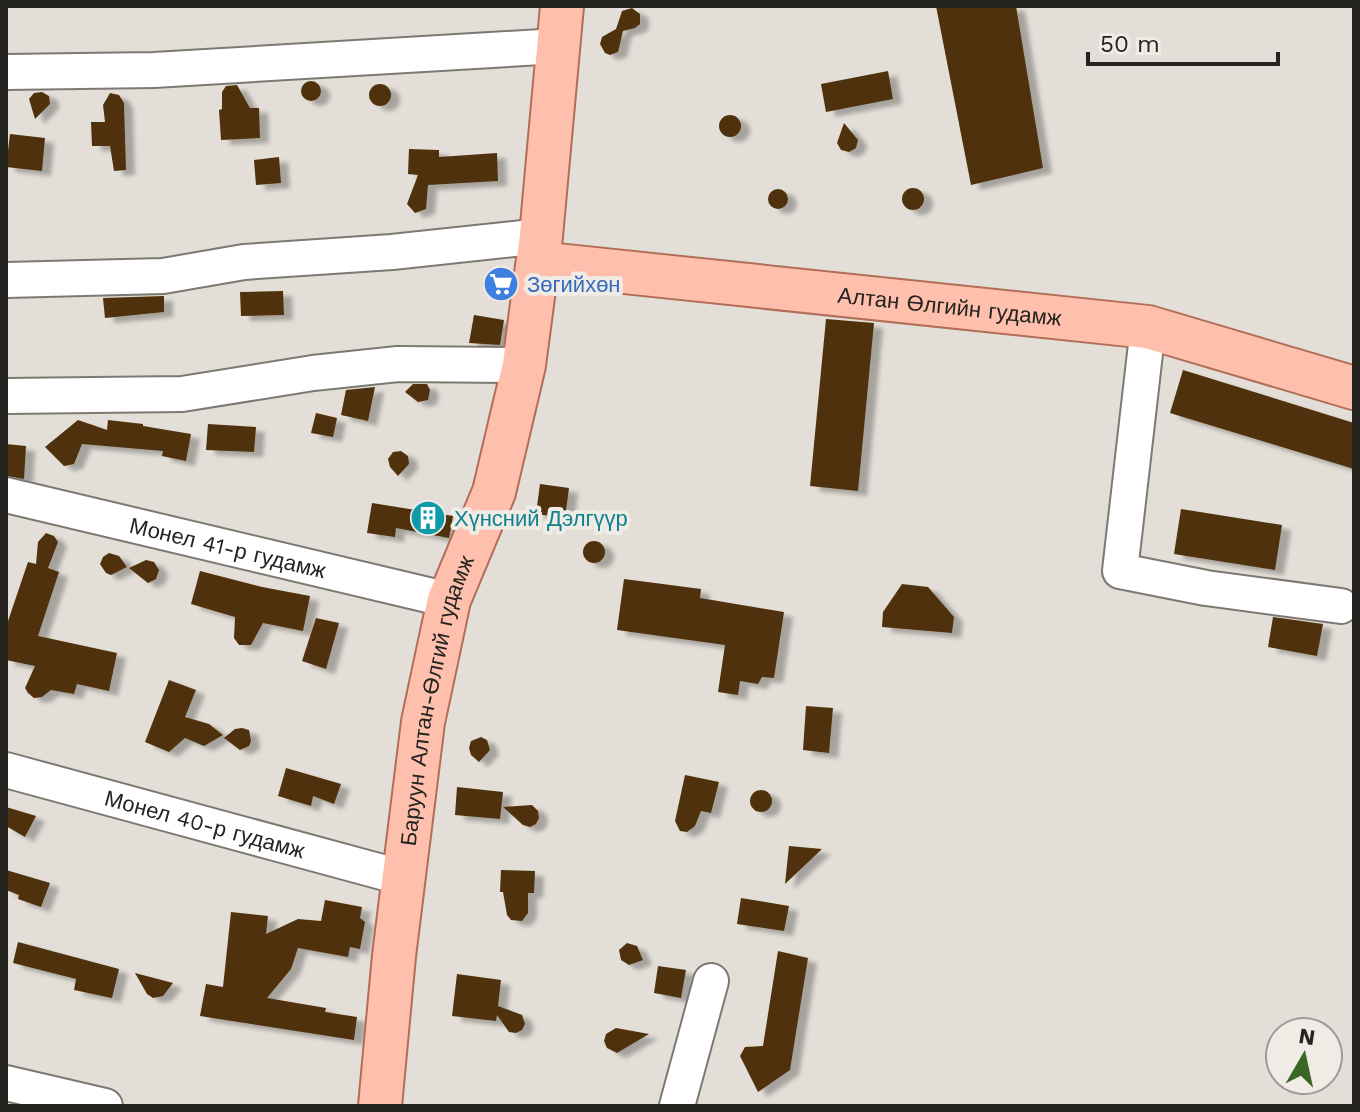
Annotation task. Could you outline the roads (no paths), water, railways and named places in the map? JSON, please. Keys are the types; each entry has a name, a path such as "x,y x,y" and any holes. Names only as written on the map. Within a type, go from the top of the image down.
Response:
{"main road":[{"name":"Баруун Алтан-Өлгий гудамж","path":"380,1106 423,722 449,600 494,492 524,365 539,249 560,26"},
{"name":"Алтан Өлгийн гудамж","path":"539,249 1148,327 1354,388"}],"street":[{"path":"6,72 154,70 560,26"},
{"path":"6,280 163,276 244,262 392,252 539,249"},
{"path":"1148,327 1120,571 1206,588 1341,606"},
{"path":"6,396 182,394 313,373 398,364 524,365"},
{"name":"Монел 41-р гудамж","path":"6,495 449,600"},
{"name":"Монел 40-р гудамж","path":"6,770 404,878"},
{"path":"677,1106 711,981"},
{"path":"6,1083 105,1106"}],"place":[{"name":"Зөгийхөн","path":"501,284"},
{"name":"Хүнсний Дэлгүүр","path":"428,518"}]}
